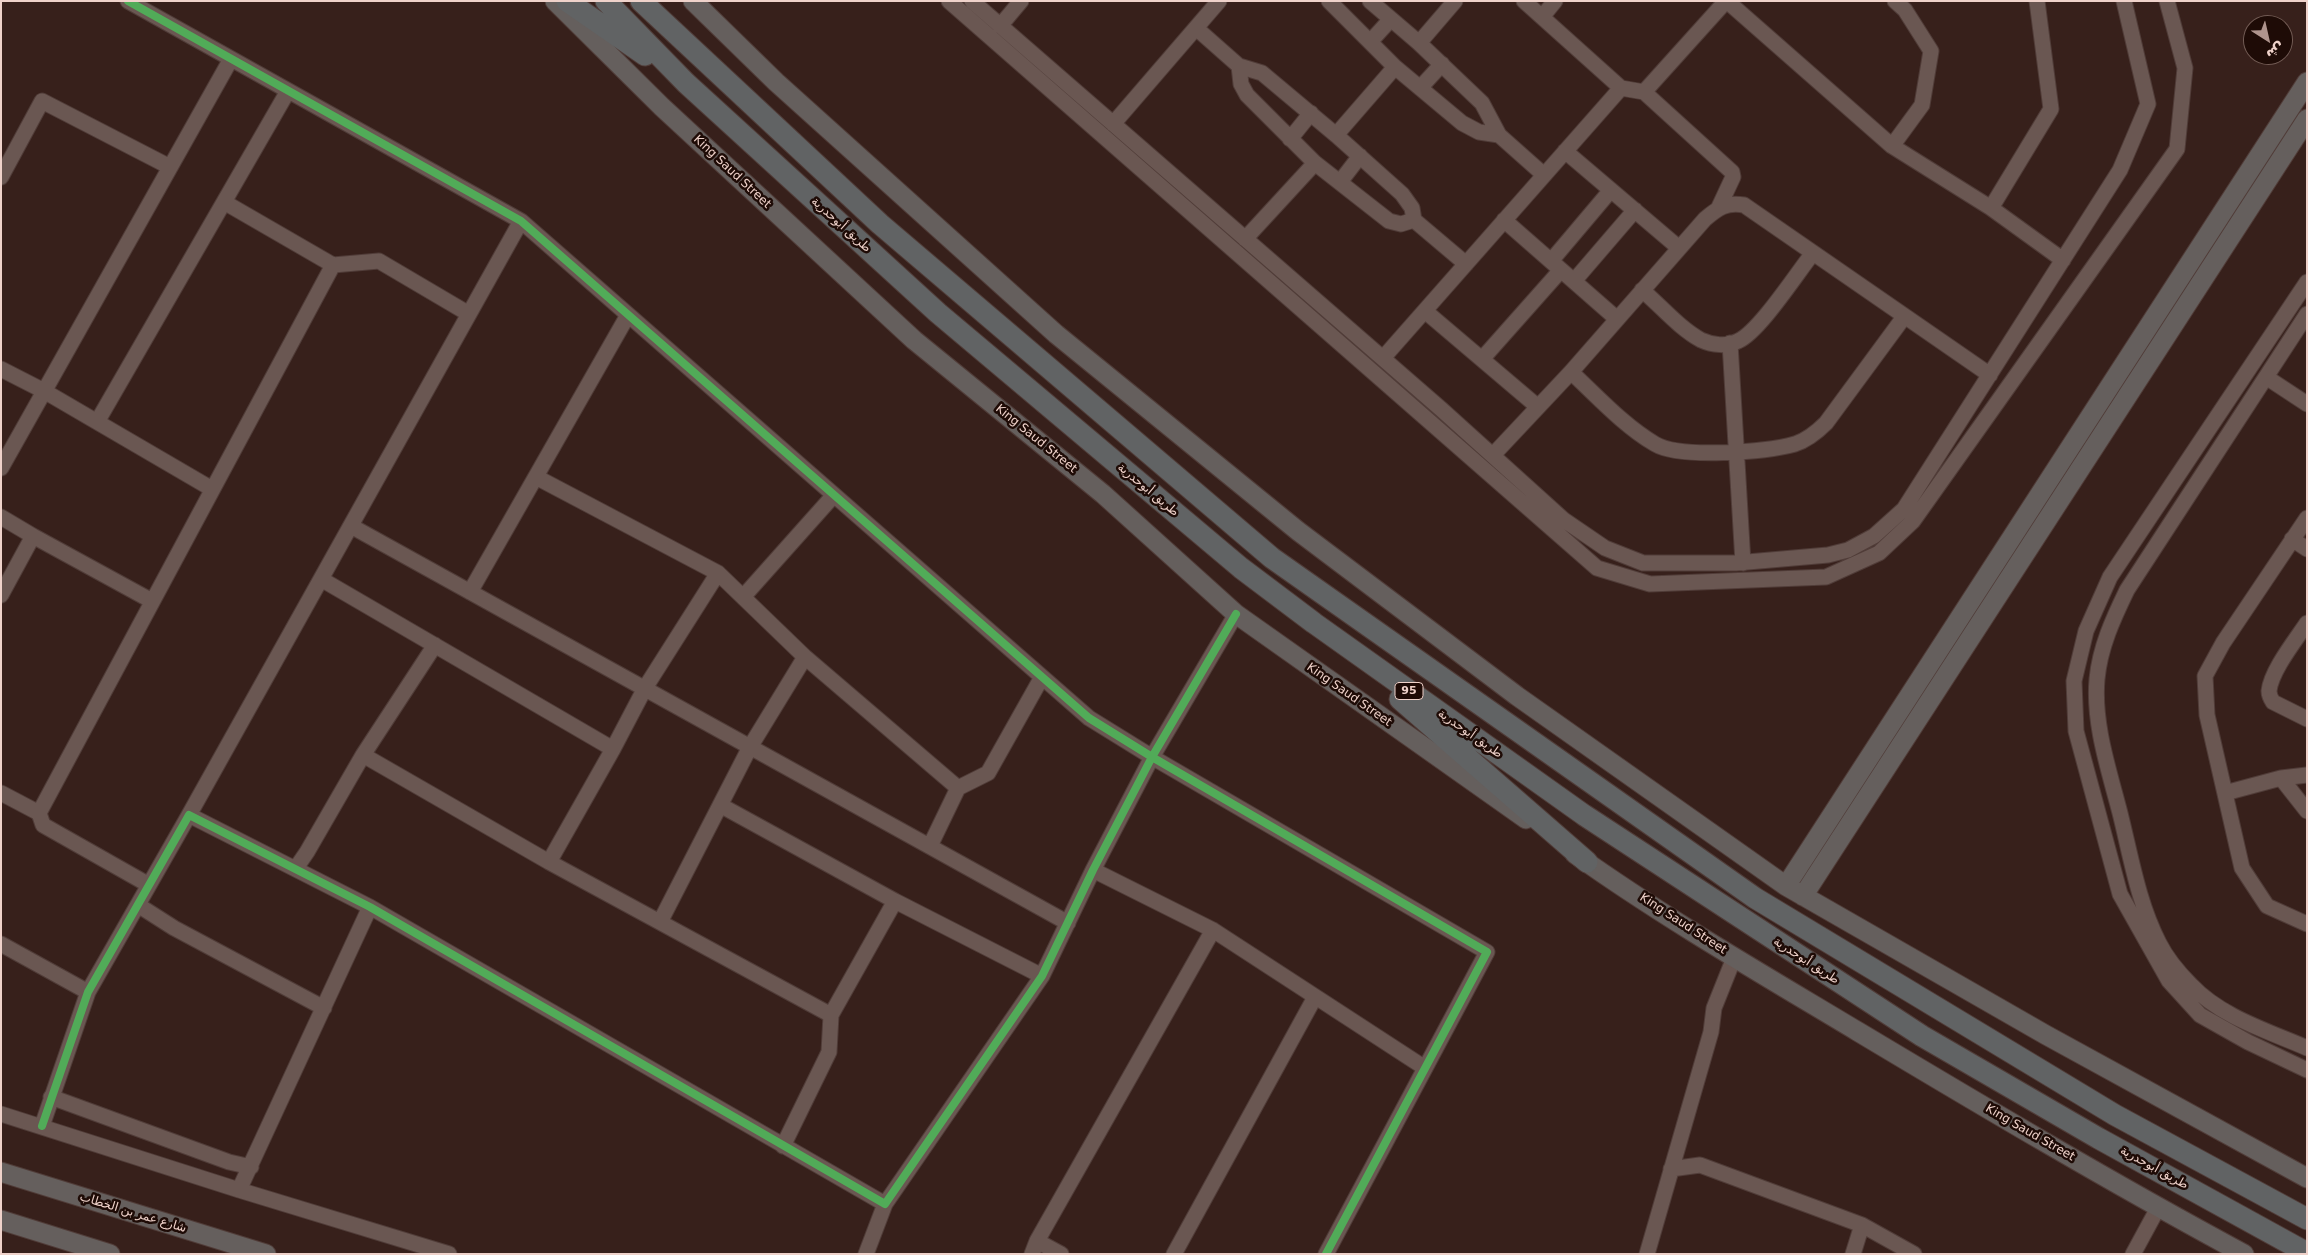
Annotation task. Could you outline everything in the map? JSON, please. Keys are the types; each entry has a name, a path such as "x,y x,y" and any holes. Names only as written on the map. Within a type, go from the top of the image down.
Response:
{"highway":[{"path":"567,1 686,82"},
{"name":"طريق أبوحدرية","path":"606,1 686,82 938,313 1241,568 1314,623 1584,815 1922,1036 2107,1142 2307,1253"},
{"name":"95","path":"641,1 880,224 1272,558 1755,898 2115,1115 2307,1219"},
{"path":"1314,623 1587,862"}],"main road":[{"name":"King Saud Street","path":"555,1 662,107 914,340 1103,494 1236,614 1587,862 1734,958 2158,1208 2244,1254"},
{"path":"693,1 776,82 1056,334 1298,531 1517,696 1786,886 2046,1035 2307,1178"},
{"path":"1786,886 2307,82"},
{"path":"1803,896 2307,119"},
{"name":"شارع عمر بن الخطاب","path":"1,1172 266,1254"},
{"path":"1,1220 110,1254"}],"street":[{"path":"128,1 521,221 1089,718 1152,757 1487,952 1326,1254"},
{"path":"949,1 1597,568 1650,584 1826,577 1879,553 1913,521 2177,149 2185,68 2168,2"},
{"path":"972,1 1383,358 1564,520 1605,548 1643,563 1743,563 1828,555 1848,550 1874,536 1904,509 2120,170 2148,104 2124,1"},
{"path":"1000,26 1021,1"},
{"path":"1113,124 1218,1"},
{"path":"1329,1 1395,67 1462,123 1479,132 1499,135"},
{"path":"1370,1 1419,43 1482,103 1499,135 1544,175"},
{"path":"1419,43 1455,1"},
{"path":"1524,1 1621,88 1644,92 1732,172 1733,176 1719,207"},
{"path":"1542,17 1555,1"},
{"path":"1644,92 1726,1 1892,146 1991,208 2063,260"},
{"path":"1892,146 1922,105 1931,51 1906,10 1895,1"},
{"path":"1991,208 2050,109 2038,1"},
{"path":"1370,42 1391,19"},
{"path":"1196,28 1239,66 1262,74 1311,113 1408,201 1414,220 1466,264"},
{"path":"1,468 231,59"},
{"path":"1420,88 1442,64"},
{"path":"1239,66 1241,84 1247,95 1315,162 1389,221 1401,224 1414,220"},
{"path":"1336,135 1395,67"},
{"path":"1383,358 1621,88"},
{"path":"97,422 288,91"},
{"path":"1,177 42,101 170,167"},
{"path":"1290,139 1311,113"},
{"path":"1566,150 1679,248"},
{"path":"1340,182 1360,156"},
{"path":"1245,239 1315,162"},
{"path":"1482,359 1612,190"},
{"path":"224,202 332,265 379,261 469,314"},
{"path":"1493,455 1571,372 1705,219 1719,207 1732,203 1744,205 1990,375"},
{"path":"1574,282 1635,210"},
{"path":"1504,220 1617,319"},
{"path":"42,1126 88,992 150,885 521,221"},
{"path":"1642,290 1687,330 1702,340 1721,346 1738,341 1754,329 1813,253"},
{"path":"150,885 42,825 39,813 332,265"},
{"path":"2307,282 2110,577 2086,630 2074,681 2076,731 2120,894 2169,981 2200,1014 2248,1042 2307,1070"},
{"path":"1425,311 1538,407"},
{"path":"2307,314 2122,599 2109,626 2097,680 2098,716 2103,746 2135,879 2145,911 2160,945 2190,985 2207,1000 2222,1010 2307,1048"},
{"path":"470,592 628,315"},
{"path":"1571,372 1640,434 1657,445 1675,451 1737,452 1796,444 1813,435 1826,423 1904,317"},
{"path":"1730,343 1743,563"},
{"path":"1,369 44,391 212,489"},
{"path":"2266,377 2307,404"},
{"path":"536,477 718,572 805,657 958,788"},
{"path":"743,597 834,494"},
{"path":"1,517 152,601"},
{"path":"2307,518 2223,643 2205,676 2207,715 2242,868 2254,889 2267,906 2307,924"},
{"path":"351,526 1068,923"},
{"path":"1,595 33,536"},
{"path":"2292,539 2307,549"},
{"path":"549,862 645,688 718,572"},
{"path":"321,579 613,749"},
{"path":"866,1254 884,1204 1042,976 1093,870 1152,757 1236,614"},
{"path":"2304,633 2272,681 2269,693 2273,702 2307,719"},
{"path":"296,868 363,755 435,646"},
{"path":"660,922 750,747 805,657"},
{"path":"930,846 958,788 988,773 1042,677"},
{"path":"363,755 549,862 831,1015"},
{"path":"2225,793 2281,778 2307,775"},
{"path":"2281,778 2307,811"},
{"path":"1,793 39,813"},
{"path":"720,804 895,901 1042,976"},
{"path":"189,815 370,907 884,1204"},
{"path":"1093,870 1213,930 1425,1068"},
{"path":"783,1146 830,1052 831,1015 895,901"},
{"path":"138,904 174,928 324,1008"},
{"path":"239,1190 370,907"},
{"path":"1061,1254 1034,1247 1213,930"},
{"path":"1,944 88,992"},
{"path":"1647,1254 1711,1032 1714,1008 1734,958"},
{"path":"1174,1254 1315,997"},
{"path":"51,1097 229,1162 251,1167"},
{"path":"1,1114 239,1190 449,1254"},
{"path":"1671,1169 1700,1165 1862,1225 1914,1254"},
{"path":"2133,1254 2158,1208"},
{"path":"1853,1254 1862,1225"}],"cycle path":[{"path":"128,1 521,221 1089,718 1152,757 1487,952 1326,1254"},
{"path":"42,1126 88,992 189,815 370,907 885,1204 1042,976 1093,870 1152,757 1236,614"}]}
